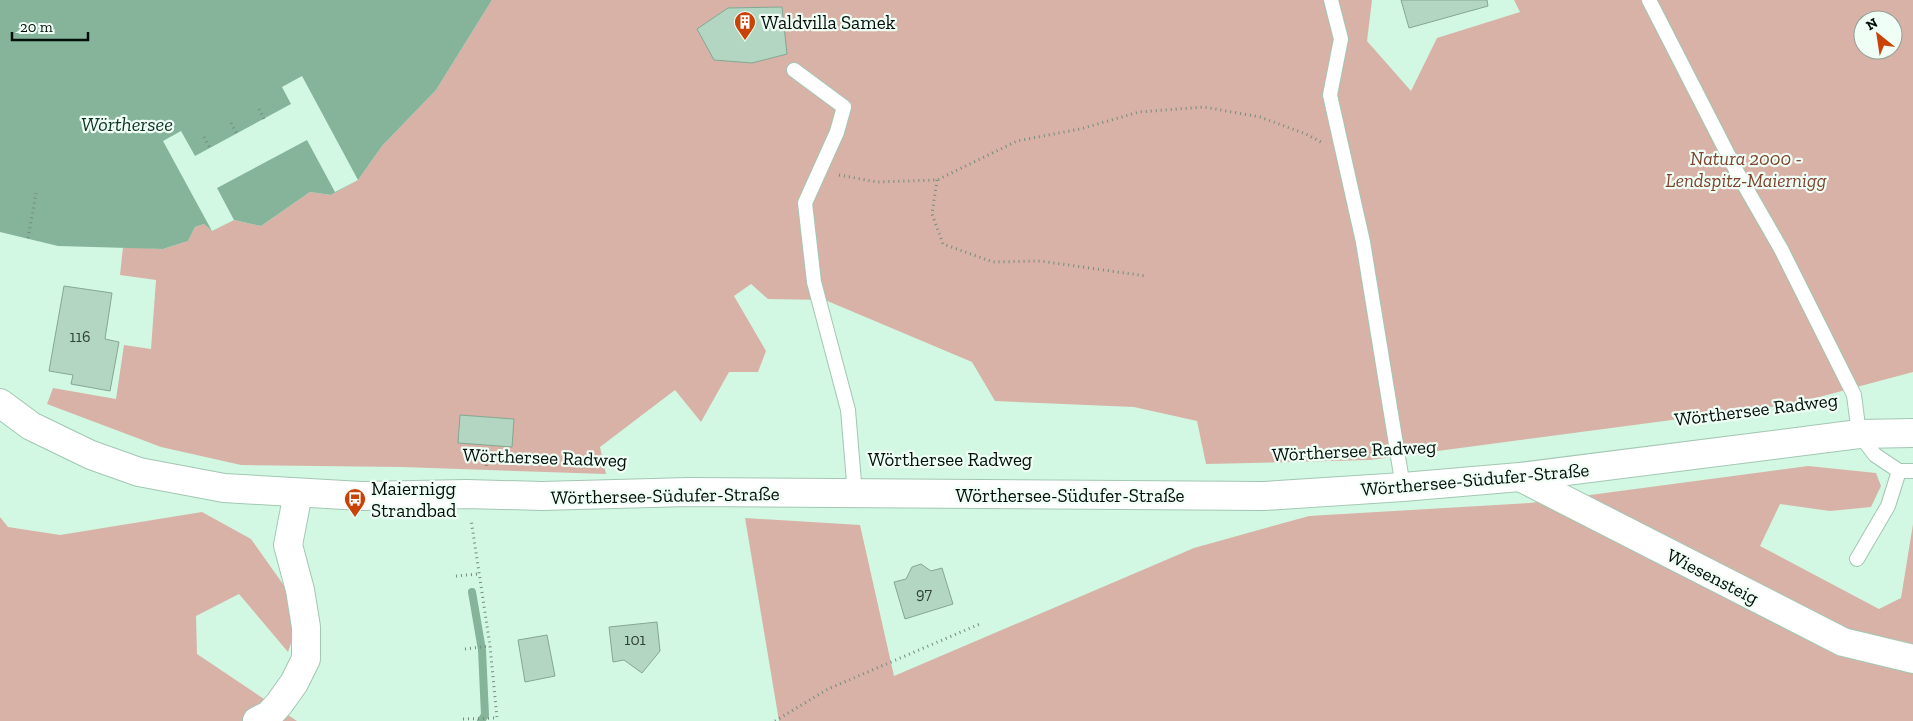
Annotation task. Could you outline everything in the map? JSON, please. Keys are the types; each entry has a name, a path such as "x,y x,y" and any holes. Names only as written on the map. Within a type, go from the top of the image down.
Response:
{"main road":[{"name":"Wörthersee-Südufer-Straße","path":"0,403 31,426 90,455 139,472 224,488 361,496 467,494 542,496 689,492 1264,496 1520,477 1859,434 1913,432"},
{"name":"Wiesensteig","path":"1520,477 1842,642 1913,659"},
{"path":"257,721 269,715 279,704 294,683 306,659 304,618 300,590 288,545 298,493"}],"lane":[{"path":"1331,0 1341,39 1330,95 1363,242 1403,487"},
{"path":"1649,0 1738,174 1781,249 1854,396 1859,434 1875,455 1906,471 1857,559"},
{"path":"794,70 844,108 837,132 805,203 814,282 848,410 855,494"}],"path":[{"path":"819,171 877,182 937,180 1017,141 1080,129 1139,112 1204,107 1260,117 1306,134 1343,154"},
{"path":"259,109 264,119"},
{"path":"232,123 237,134"},
{"path":"204,137 210,148"},
{"path":"937,180 932,214 944,244 993,262 1040,260 1146,276"},
{"path":"28,238 36,193"},
{"name":"Wörthersee Radweg","path":"467,463 466,449 487,450 485,471 494,471"},
{"path":"463,719 497,718 490,646 471,518"},
{"path":"456,576 478,574"},
{"path":"775,721 828,689 982,623"},
{"path":"465,649 490,646"}],"green space":[{"name":"Natura 2000 - Lendspitz-Maiernigg","path":"492,0 1372,0 1367,41 1411,91 1437,38 1520,12 1514,0 1913,0 1913,372 1793,404 1370,460 1206,464 1197,421 1134,407 995,401 972,362 825,300 768,299 751,284 734,296 766,351 758,372 729,372 701,422 675,390 600,447 606,474 402,467 241,465 161,447 47,404 53,388 116,399 124,345 151,349 156,280 120,275 123,247 163,249 188,241 195,227 204,224 212,231 234,220 261,226 310,192 331,195 358,180 382,146 436,90"},
{"path":"1808,466 1876,473 1881,486 1871,507 1830,511 1780,504 1760,546 1879,609 1901,598 1913,524 1913,721 779,721 745,518 860,525 894,676 1194,548 1309,516 1530,503"},
{"path":"202,512 251,539 290,594 293,637 288,652 239,594 196,616 197,654 297,721 0,721 0,517 8,527 60,535"}],"water":[{"name":"Wörthersee","path":"0,0 492,0 436,90 382,146 358,180 331,195 310,192 261,226 234,220 212,231 204,224 195,227 188,241 163,249 58,246 0,232"}],"pier":[{"path":"302,76 358,180 335,192 307,140 217,188 234,220 212,231 163,141 181,131 195,156 291,104 282,87"}],"building":[{"path":"1401,0 1487,0 1488,6 1409,28"},
{"name":"Waldvilla Samek","path":"782,7 787,54 752,63 714,60 697,29 728,8"},
{"path":"64,286 112,293 105,339 119,342 110,391 71,384 73,375 49,371"},
{"path":"460,415 514,419 512,447 458,443"},
{"path":"921,564 931,571 942,568 953,604 905,619 894,582 906,579 912,567"},
{"path":"657,622 660,651 642,673 624,660 613,662 609,627"},
{"path":"547,635 555,676 525,682 518,640"}],"waterway":[{"path":"472,592 482,650 485,715 481,721"}],"place":[{"name":"Waldvilla Samek","path":"745,41"},
{"name":"Maiernigg Strandbad","path":"355,518"}]}
